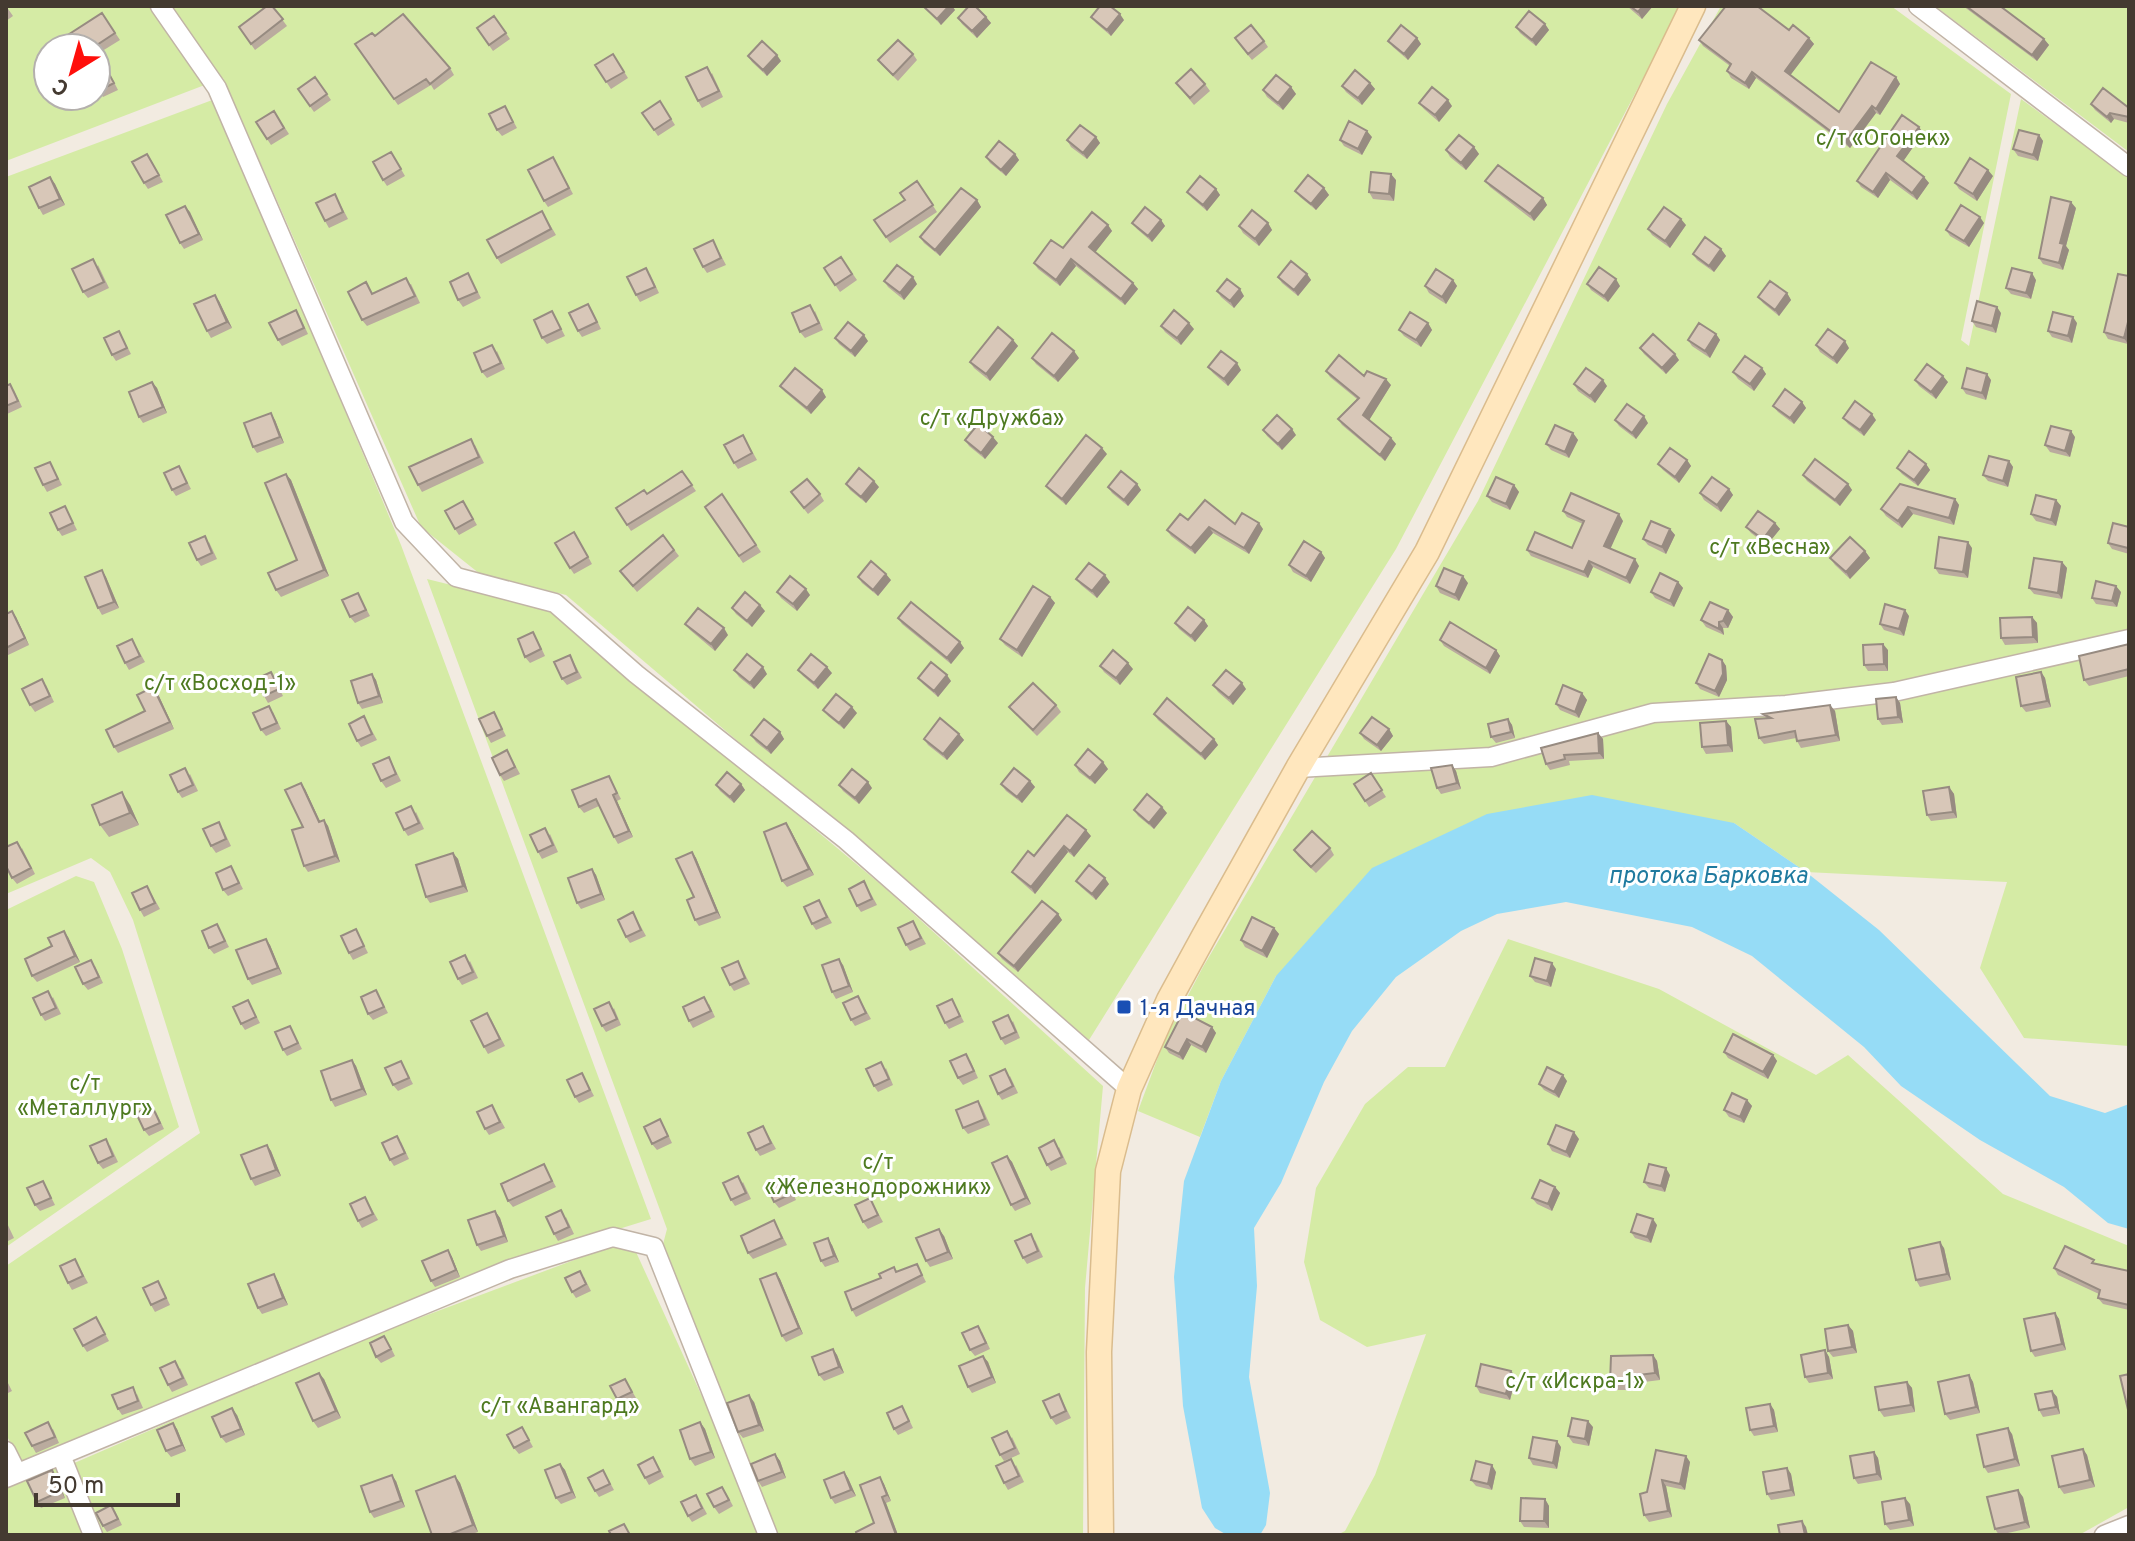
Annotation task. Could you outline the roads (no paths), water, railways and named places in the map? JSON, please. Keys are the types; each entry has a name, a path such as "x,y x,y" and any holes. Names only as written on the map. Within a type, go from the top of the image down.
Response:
{"main road":[{"path":"1101,1535 1099,1352 1108,1171 1129,1089 1169,1000 1298,768 1427,552 1693,6"}],"street":[{"path":"160,6 217,88 404,522 456,577 555,603 636,674 846,840 1129,1089"},
{"path":"1918,6 2129,167"},
{"path":"1298,768 1491,757 1653,713 1786,705 1894,692 2129,639"},
{"path":"6,1451 11,1475 510,1269 613,1237 654,1247 768,1535"},
{"path":"61,1455 93,1535"},
{"path":"2104,1535 2129,1525"}],"water":[{"name":"протока Барковка","path":"1592,795 1734,823 1806,872 1879,930 2050,1096 2105,1113 2129,1104 2129,1229 2108,1223 2064,1187 1980,1140 1901,1086 1864,1047 1752,956 1692,927 1566,902 1497,914 1461,931 1396,977 1352,1031 1324,1082 1281,1183 1254,1228 1257,1286 1249,1377 1270,1493 1266,1525 1260,1535 1227,1535 1215,1528 1202,1508 1183,1406 1174,1277 1184,1181 1221,1081 1276,976 1372,868 1487,814"}],"place":[{"name":"1-я Дачная","path":"1124,1007"}],"park label":[{"name":"с/т «Огонек»","path":"1883,137"},
{"name":"с/т «Дружба»","path":"992,417"},
{"name":"с/т «Весна»","path":"1770,546"},
{"name":"с/т «Восход-1»","path":"220,682"},
{"name":"с/т «Металлург»","path":"85,1094"},
{"name":"с/т «Железнодорожник»","path":"878,1174"},
{"name":"с/т «Искра-1»","path":"1575,1380"},
{"name":"с/т «Авангард»","path":"560,1405"}]}
